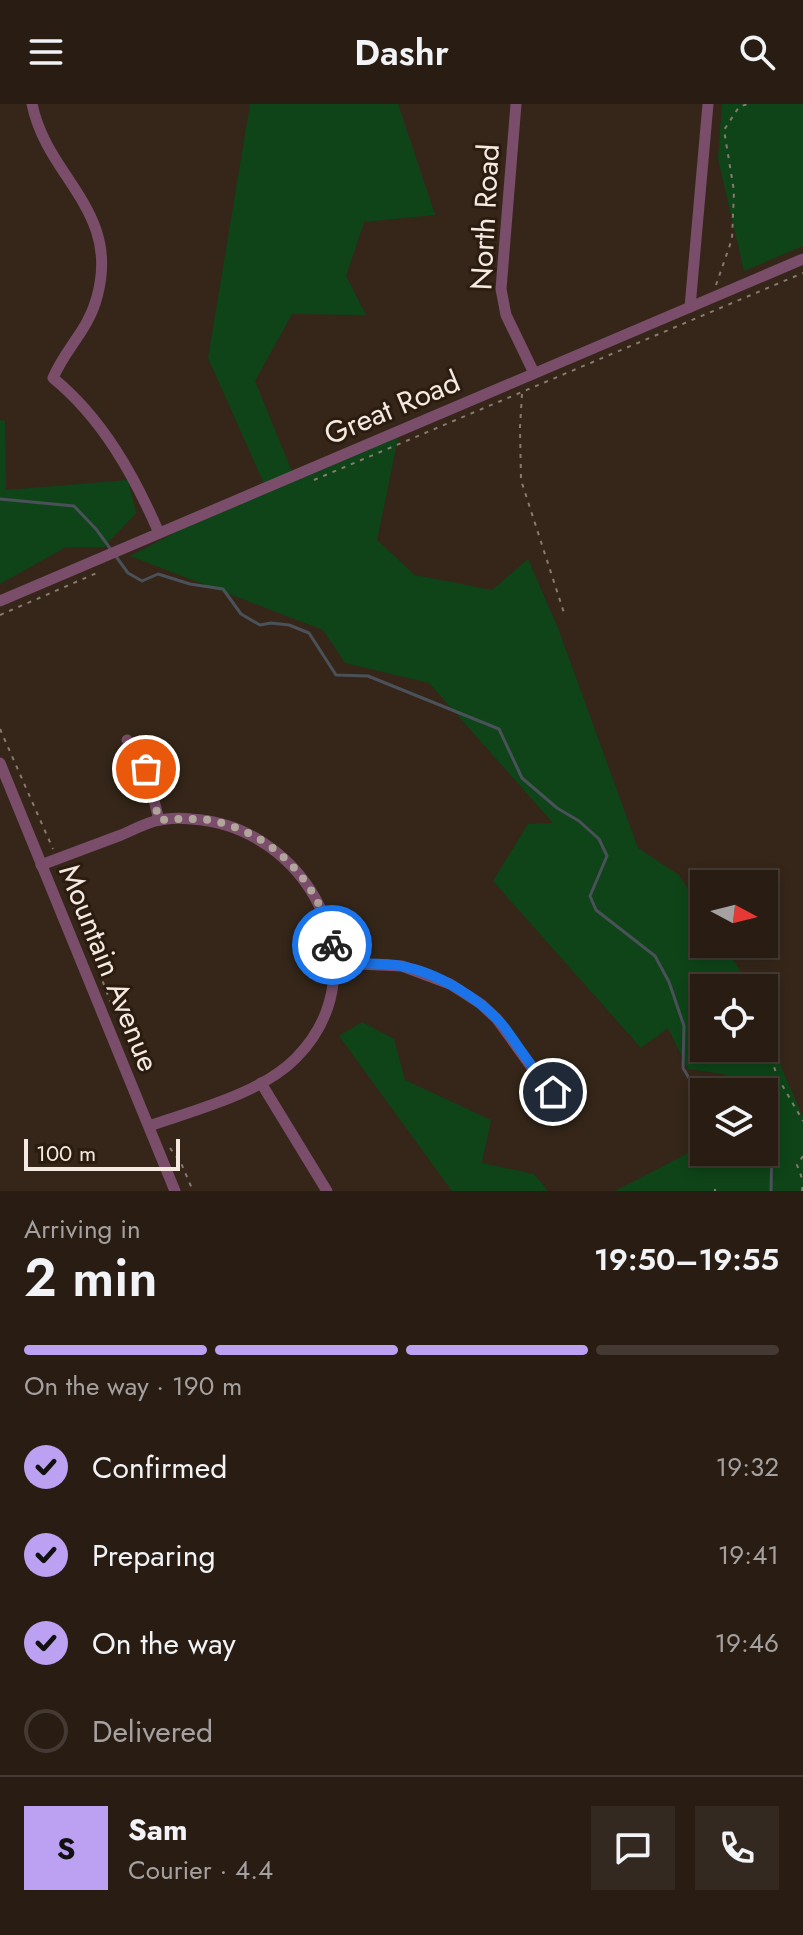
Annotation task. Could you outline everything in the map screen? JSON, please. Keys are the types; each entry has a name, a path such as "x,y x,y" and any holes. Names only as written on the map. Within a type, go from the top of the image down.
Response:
{"street":[{"path":"32,104 40,133 87,206 99,239 101,257 98,295 92,314 61,358 53,378 71,392 113,446 133,478 159,533"},
{"name":"North Road","path":"516,104 501,289 506,315 534,373"},
{"path":"690,307 708,104"},
{"name":"Great Road","path":"0,601 803,259"},
{"path":"127,740 146,769 159,820"},
{"name":"Mountain Avenue","path":"0,763 175,1191"},
{"path":"41,865 159,820 189,818 243,830 274,849 304,879 315,896 330,933 334,963 329,1002 316,1033 295,1059 261,1083 149,1126"},
{"path":"334,963 402,966 450,984 481,1004 497,1019 540,1079 566,1106"},
{"path":"261,1083 327,1191"}],"path":[{"path":"718,295 715,283 732,239 734,191 724,130 739,107 747,104"},
{"path":"306,483 803,273"},
{"path":"522,392 521,480 565,616"},
{"path":"0,615 108,568"},
{"path":"0,729 54,851"},
{"path":"61,868 114,1011"},
{"path":"772,1062 803,1121"},
{"path":"165,1141 181,1163 193,1191"},
{"path":"802,1191 803,1182 797,1165 803,1156"}],"green space":[{"path":"250,104 398,104 435,215 364,222 346,276 366,315 292,314 255,381 293,474 400,429 377,540 415,575 492,590 528,559 558,628 638,848 679,875 690,892 690,958 732,958 741,974 690,974 690,1062 778,1060 803,1117 803,1191 615,1191 690,1152 690,1166 778,1166 778,1078 726,1078 724,1074 688,1069 668,1028 641,1048 493,881 528,824 553,823 429,683 345,663 323,630 130,556 265,486 208,358"},
{"path":"722,104 803,104 803,246 744,271 718,159"},
{"path":"0,420 5,421 6,490 128,480 136,513 104,547 66,547 0,584"},
{"path":"362,1022 394,1039 405,1080 491,1120 482,1163 534,1174 548,1191 452,1191 339,1036"}],"waterway":[{"path":"0,499 74,506 96,529 128,573 142,581 158,574 190,584 223,589 241,614 260,625 289,625 309,633 336,675 368,676 499,729 522,778 599,839 607,856 590,896 596,910 655,956 669,982 684,1026 683,1068 690,1078"},
{"path":"771,1191 772,1166"}],"way so far":[{"path":"146,769 159,820 189,818 225,824 259,839 288,861 315,896 332,945"}],"route":[{"path":"332,945 334,963 402,966 433,976 466,993 497,1019 540,1079 553,1092"}]}
